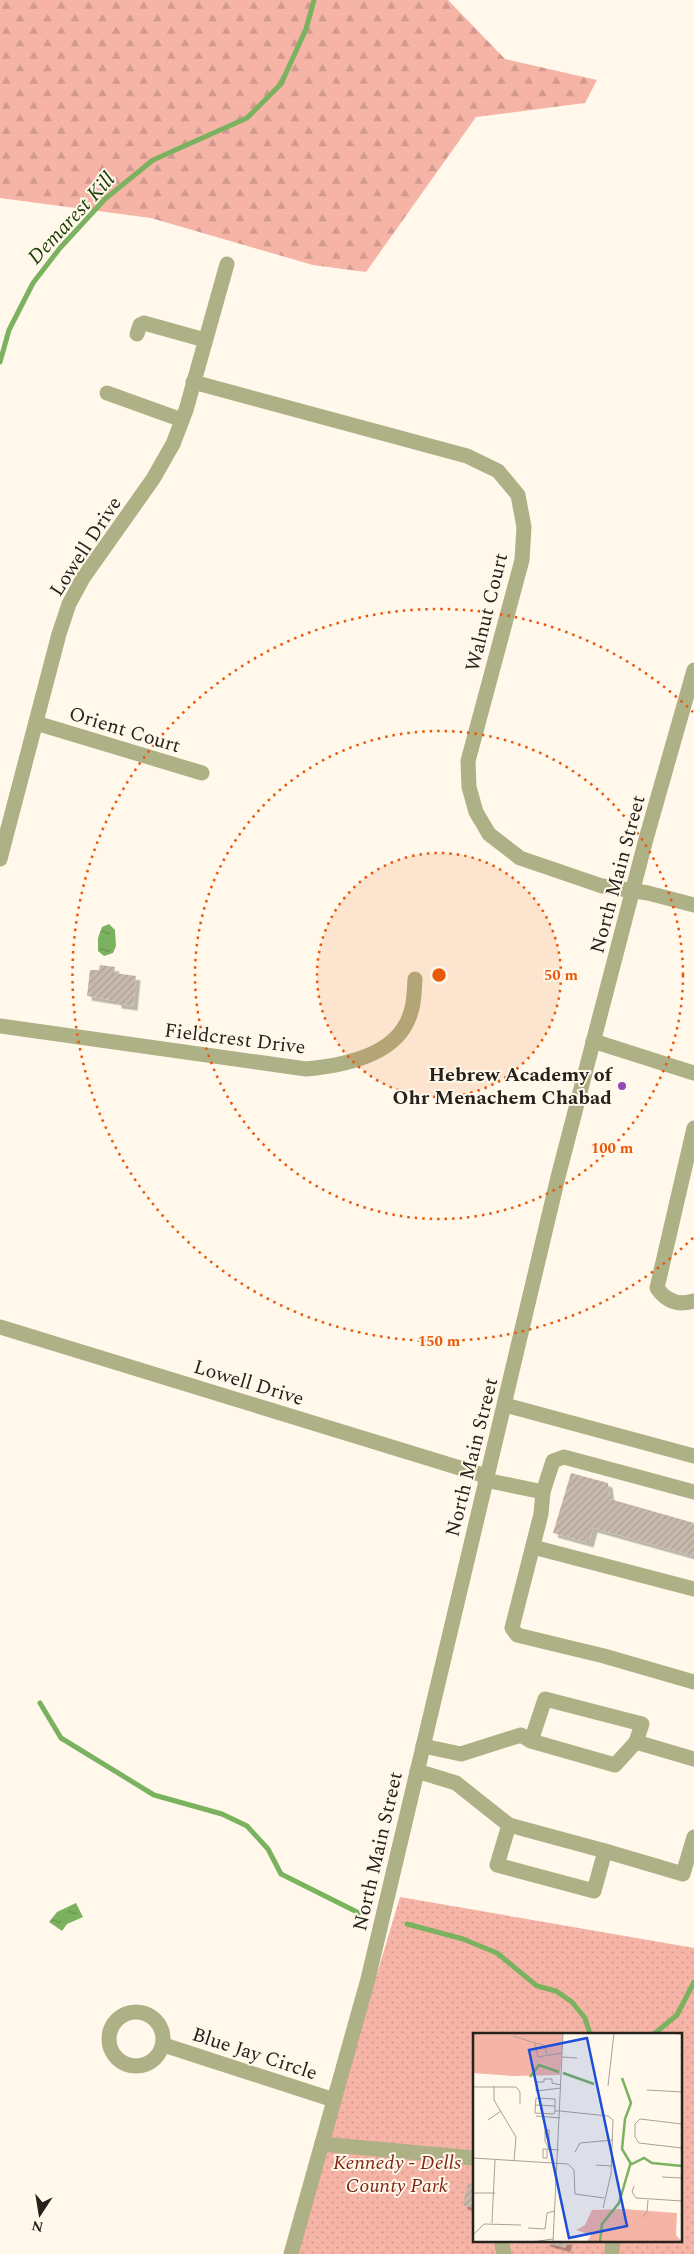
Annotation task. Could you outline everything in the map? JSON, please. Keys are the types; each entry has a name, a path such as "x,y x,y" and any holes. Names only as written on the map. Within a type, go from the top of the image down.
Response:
{"street":[{"name":"Lowell Drive","path":"0,859 59,634 69,604 83,578 153,479 173,444 182,420 227,264"},
{"path":"137,334 140,325 144,323 205,340"},
{"name":"Walnut Court","path":"193,382 467,456 498,471 518,495 524,527 522,560 471,749 468,774 471,800 489,834 520,858 602,886 694,905"},
{"path":"107,393 182,420"},
{"name":"North Main Street","path":"291,2254 368,1979 546,1226 632,891 694,670"},
{"name":"Orient Court","path":"36,723 202,773"},
{"name":"Fieldcrest Drive","path":"0,1026 306,1068 336,1066 366,1056 393,1040 406,1025 414,1004 416,979"},
{"path":"593,1041 694,1073"},
{"path":"693,1136 657,1288 664,1298 679,1304 694,1301"},
{"name":"Lowell Drive","path":"0,1327 486,1478 543,1492"},
{"path":"505,1405 694,1456"},
{"path":"694,1492 564,1458 553,1461 543,1492 541,1514 512,1628 517,1635 604,1656 694,1682"},
{"path":"533,1547 694,1589"},
{"path":"423,1746 462,1754 521,1735 531,1741 616,1765 636,1742 642,1724 545,1699 531,1741"},
{"path":"636,1742 694,1759"},
{"path":"417,1771 456,1783 509,1825 683,1874 694,1837"},
{"path":"509,1825 497,1865 585,1889 594,1891 605,1851"},
{"name":"Blue Jay Circle","path":"164,2045 334,2100"},
{"path":"322,2144 473,2158"}],"green space":[{"path":"0,0 448,0 505,59 597,80 585,103 476,117 366,272 313,265 151,218 0,198"},
{"name":"Kennedy - Dells County Park","path":"400,1897 694,1948 694,2254 293,2254"}],"water":[{"path":"109,924 115,930 116,946 113,953 104,956 98,951 98,938 102,927"},
{"path":"76,1903 83,1917 67,1924 62,1931 49,1922 57,1912"}],"building":[{"path":"100,965 115,967 114,973 136,976 133,1006 87,996 90,970 99,970"},
{"path":"571,1473 608,1483 610,1499 694,1523 694,1556 593,1528 589,1543 553,1533"},
{"path":"468,2183 473,2185 473,2208 463,2205"},
{"path":"545,2242 568,2242 566,2248"}],"waterway":[{"name":"Demarest Kill","path":"0,362 9,330 33,283 60,248 105,199 153,160 247,118 281,84 306,29 314,0"},
{"path":"40,1703 61,1738 154,1795 222,1814 247,1826 268,1849 281,1874 359,1913"},
{"path":"407,1924 463,1939 497,1953 537,1986 556,1991 572,2002 585,2018 590,2033"},
{"path":"655,2033 677,2015 694,1982"}],"place":[{"name":"Hebrew Academy of Ohr Menachem Chabad","path":"622,1086"}]}
